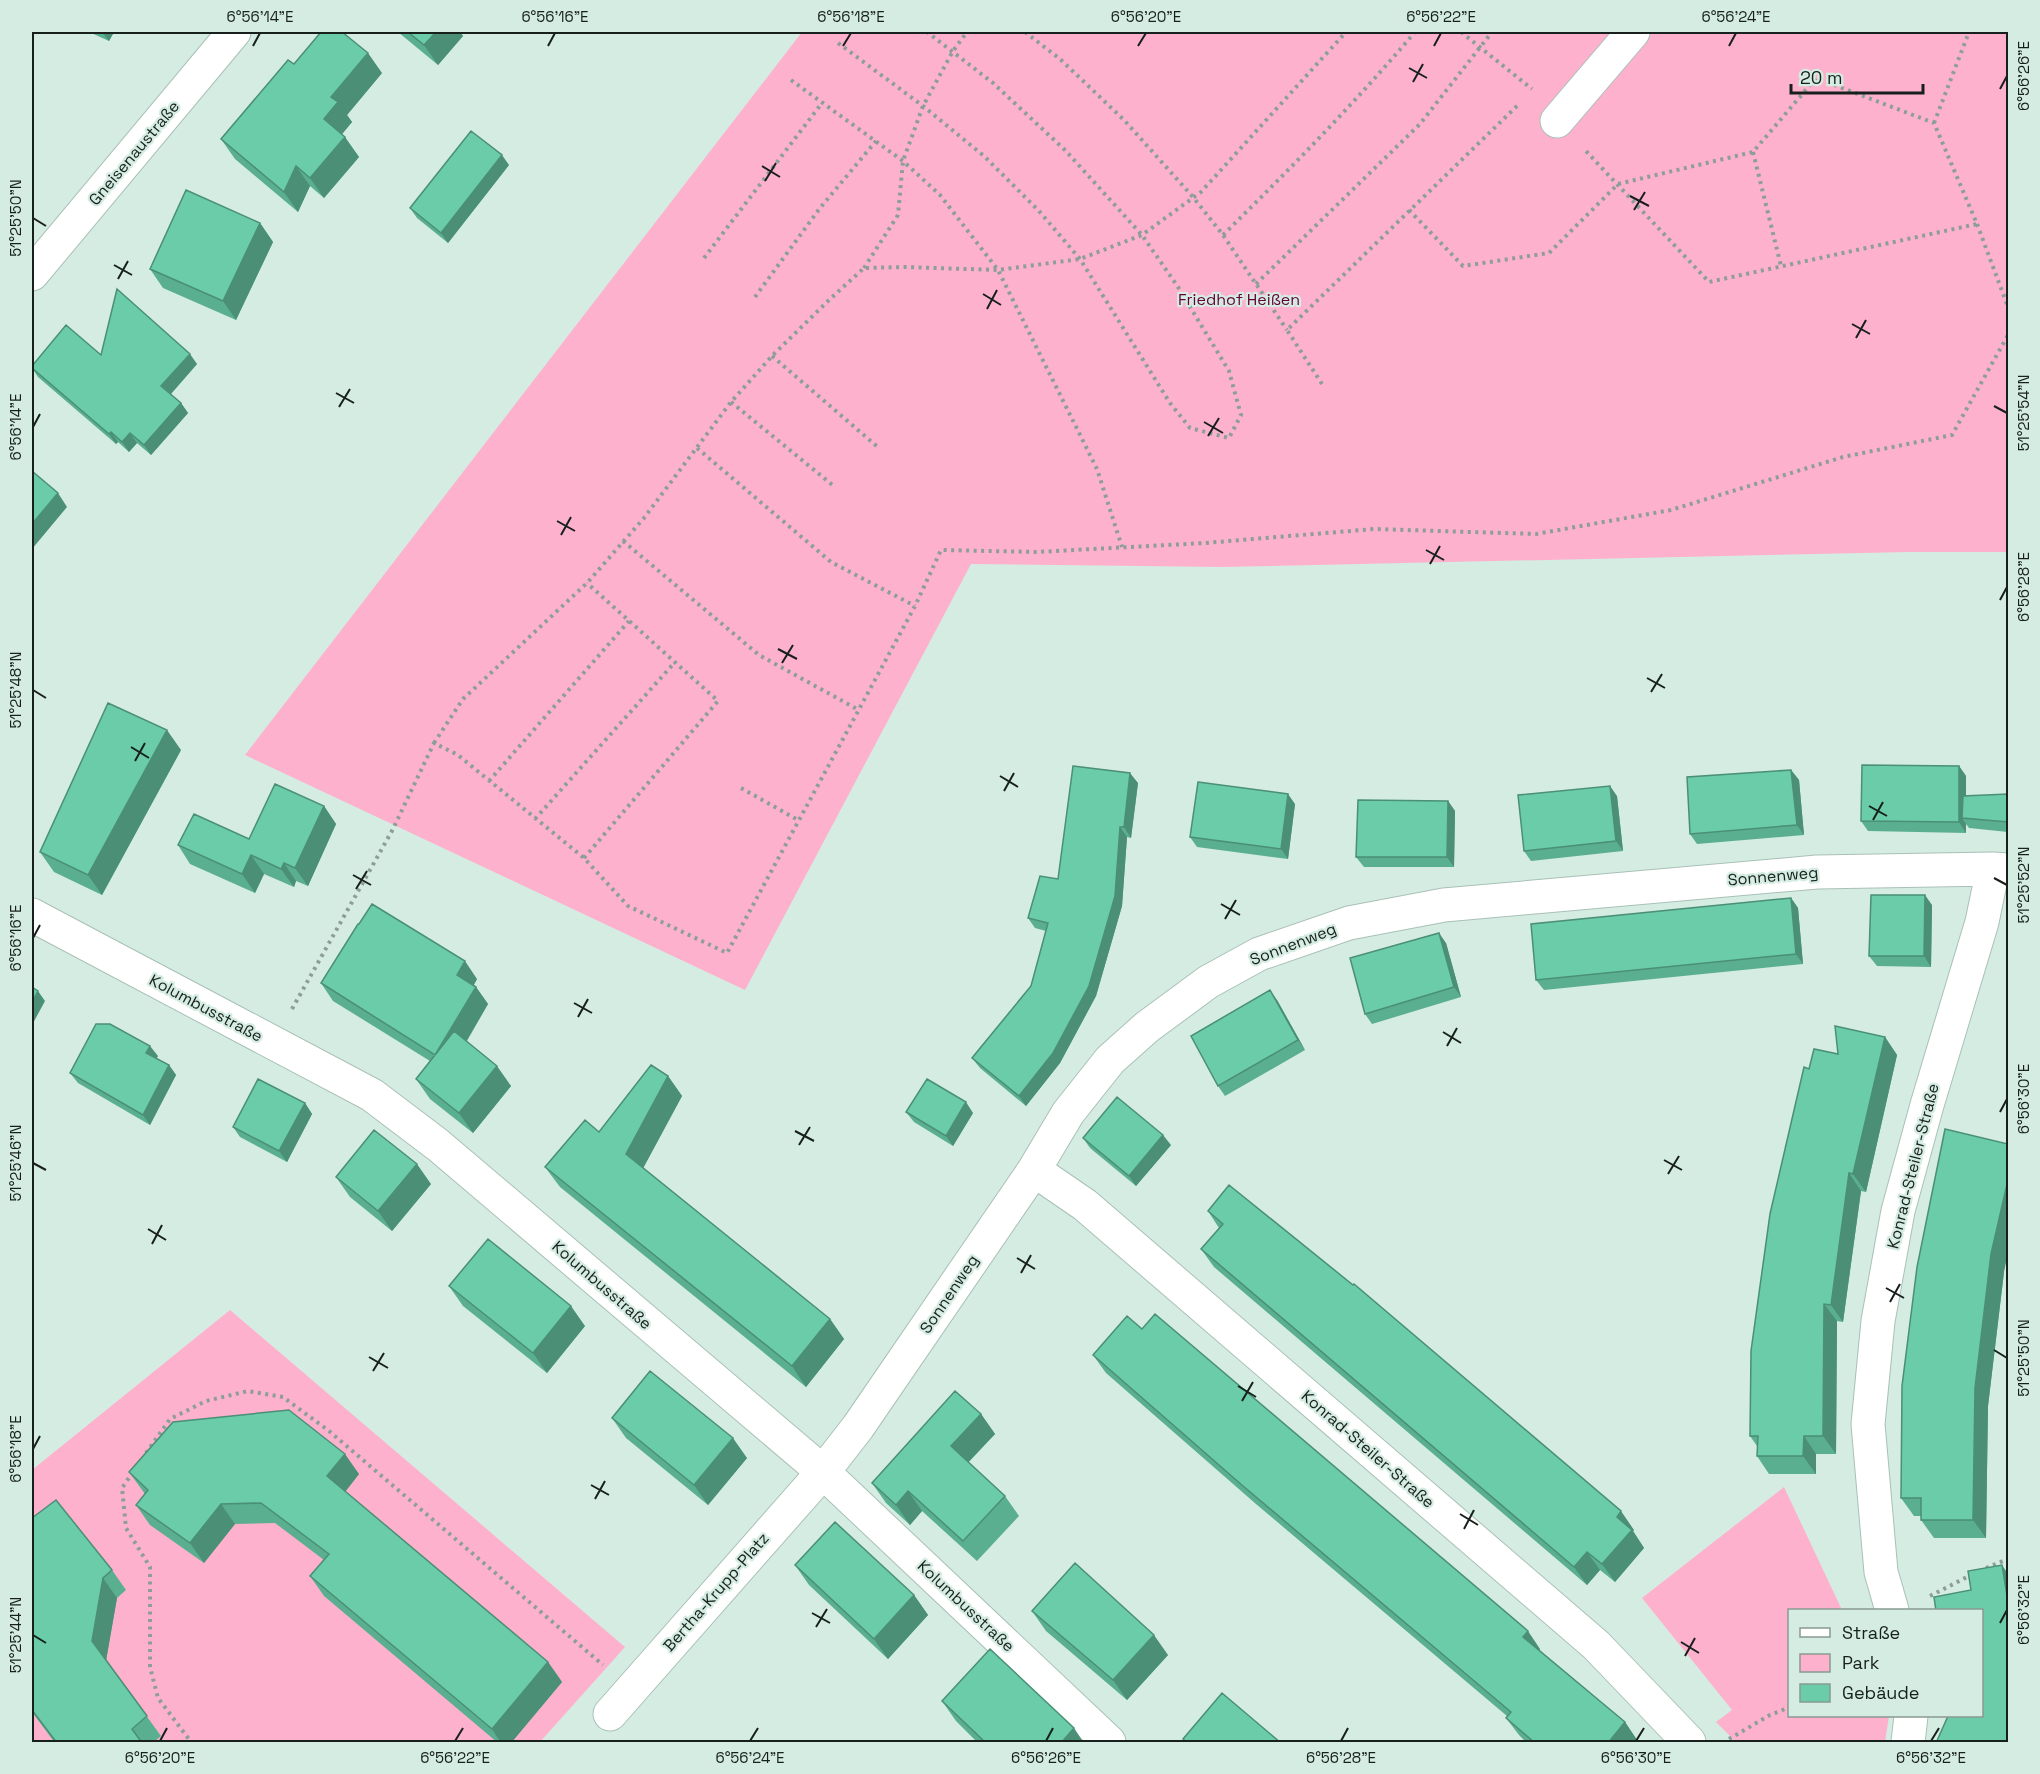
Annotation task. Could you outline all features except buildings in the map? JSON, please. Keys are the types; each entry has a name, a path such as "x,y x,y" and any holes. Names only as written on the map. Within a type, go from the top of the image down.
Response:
{"street":[{"name":"Gneisenaustraße","path":"32,274 234,32"},
{"path":"1557,121 1633,32"},
{"name":"Sonnenweg","path":"823,1472 858,1427 1034,1170 1068,1113 1110,1060 1147,1027 1208,982 1259,954 1349,923 1444,905 1793,874 2001,869"},
{"name":"Konrad-Steiler-Straße","path":"1907,1605 1881,1572 1868,1424 1878,1321 1898,1211 1930,1093 1982,922 2001,869"},
{"name":"Kolumbusstraße","path":"32,915 372,1095 438,1145 823,1472 1109,1743"},
{"name":"Konrad-Steiler-Straße","path":"1034,1170 1085,1205 1596,1646 1689,1743"},
{"name":"Bertha-Krupp-Platz","path":"610,1714 823,1472"},
{"path":"1908,1743 1911,1717"}],"path":[{"path":"838,43 923,106 984,156 1039,211 1080,260 1170,403 1190,428 1228,438 1241,415 1229,371 1178,287 1142,235 1065,150 993,83 927,32"},
{"path":"273,1043 393,829 434,743 463,699 587,584 697,448 731,402 772,356 864,268 898,214 903,160 923,106 953,51 967,32"},
{"path":"1025,32 1060,59 1124,120 1193,197 1223,235 1322,384"},
{"path":"864,268 998,270 1080,260 1142,235 1201,192 1346,32"},
{"path":"1223,235 1354,102 1415,32"},
{"path":"1287,330 1533,90 1461,32"},
{"path":"1256,284 1420,124 1492,32"},
{"path":"1969,32 1934,123 1977,224 2008,307"},
{"path":"1409,210 1463,266 1549,253 1618,184 1753,152 1816,78 1934,123"},
{"path":"791,80 903,160 940,195 998,270 1097,469 1122,547"},
{"path":"704,258 822,103"},
{"path":"1557,121 1709,282 1977,224"},
{"path":"754,297 820,208 876,141"},
{"path":"1753,152 1780,266"},
{"path":"434,743 458,756 584,858 628,906 727,953 857,709 915,606 941,550 1037,552 1205,543 1374,529 1536,534 1671,510 1844,457 1952,435 2008,335"},
{"path":"772,356 880,449"},
{"path":"731,402 835,487"},
{"path":"697,448 831,562 915,606"},
{"path":"623,541 759,655 857,709"},
{"path":"584,858 718,701 587,584"},
{"path":"489,781 629,621"},
{"path":"536,819 675,662"},
{"path":"741,788 798,820"},
{"path":"140,1462 170,1419 206,1401 248,1391 283,1398 329,1431 631,1689"},
{"path":"134,1471 122,1488 126,1528 150,1567 150,1667 158,1698 191,1743"},
{"path":"1907,1605 2008,1559"},
{"path":"1723,1743 1770,1715 1788,1708"}],"green space":[{"name":"Friedhof Heißen","path":"802,32 2008,32 2008,552 1909,552 1221,567 971,564 745,990 245,755"},
{"path":"230,1310 625,1647 540,1742 32,1742 32,1470"},
{"path":"1784,1487 1842,1609 1788,1609 1788,1717 1889,1717 1885,1742 1736,1742 1716,1722 1732,1710 1642,1598"}]}
